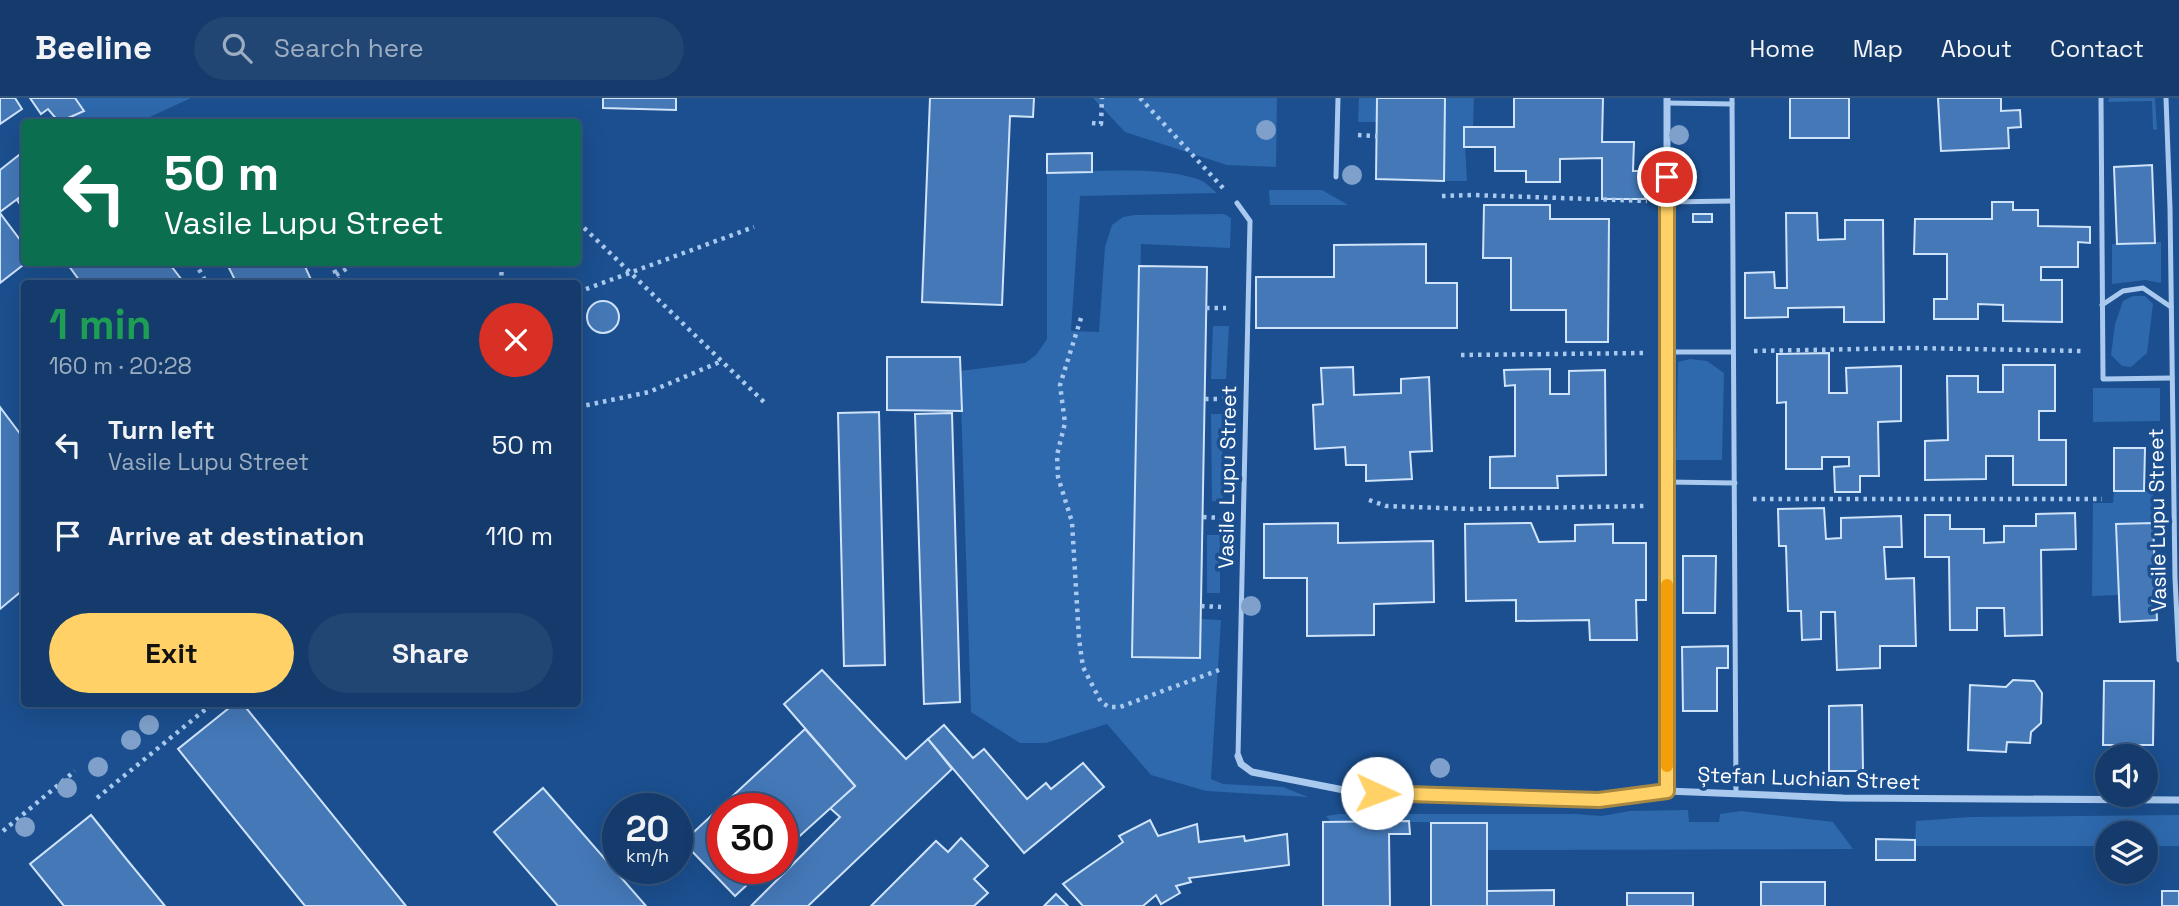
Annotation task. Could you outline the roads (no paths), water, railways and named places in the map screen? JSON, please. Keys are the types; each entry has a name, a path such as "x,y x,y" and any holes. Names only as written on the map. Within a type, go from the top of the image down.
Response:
{"street":[{"path":"1667,101 1667,791"},
{"name":"Ștefan Luchian Street","path":"1238,756 1241,764 1252,772 1354,792 1599,800 1667,791 1843,798 2179,800"}],"lane":[{"path":"1336,177 1338,98"},
{"path":"2101,98 2103,379 2172,378"},
{"name":"Vasile Lupu Street","path":"2166,98 2175,578 2179,660"},
{"path":"1667,101 1732,101 1737,793"},
{"path":"1667,202 1732,201"},
{"name":"Vasile Lupu Street","path":"1237,202 1250,222 1238,756"},
{"path":"2102,304 2123,291 2143,288 2171,307"},
{"path":"1667,352 1732,352"},
{"path":"1667,482 1735,483"}]}
